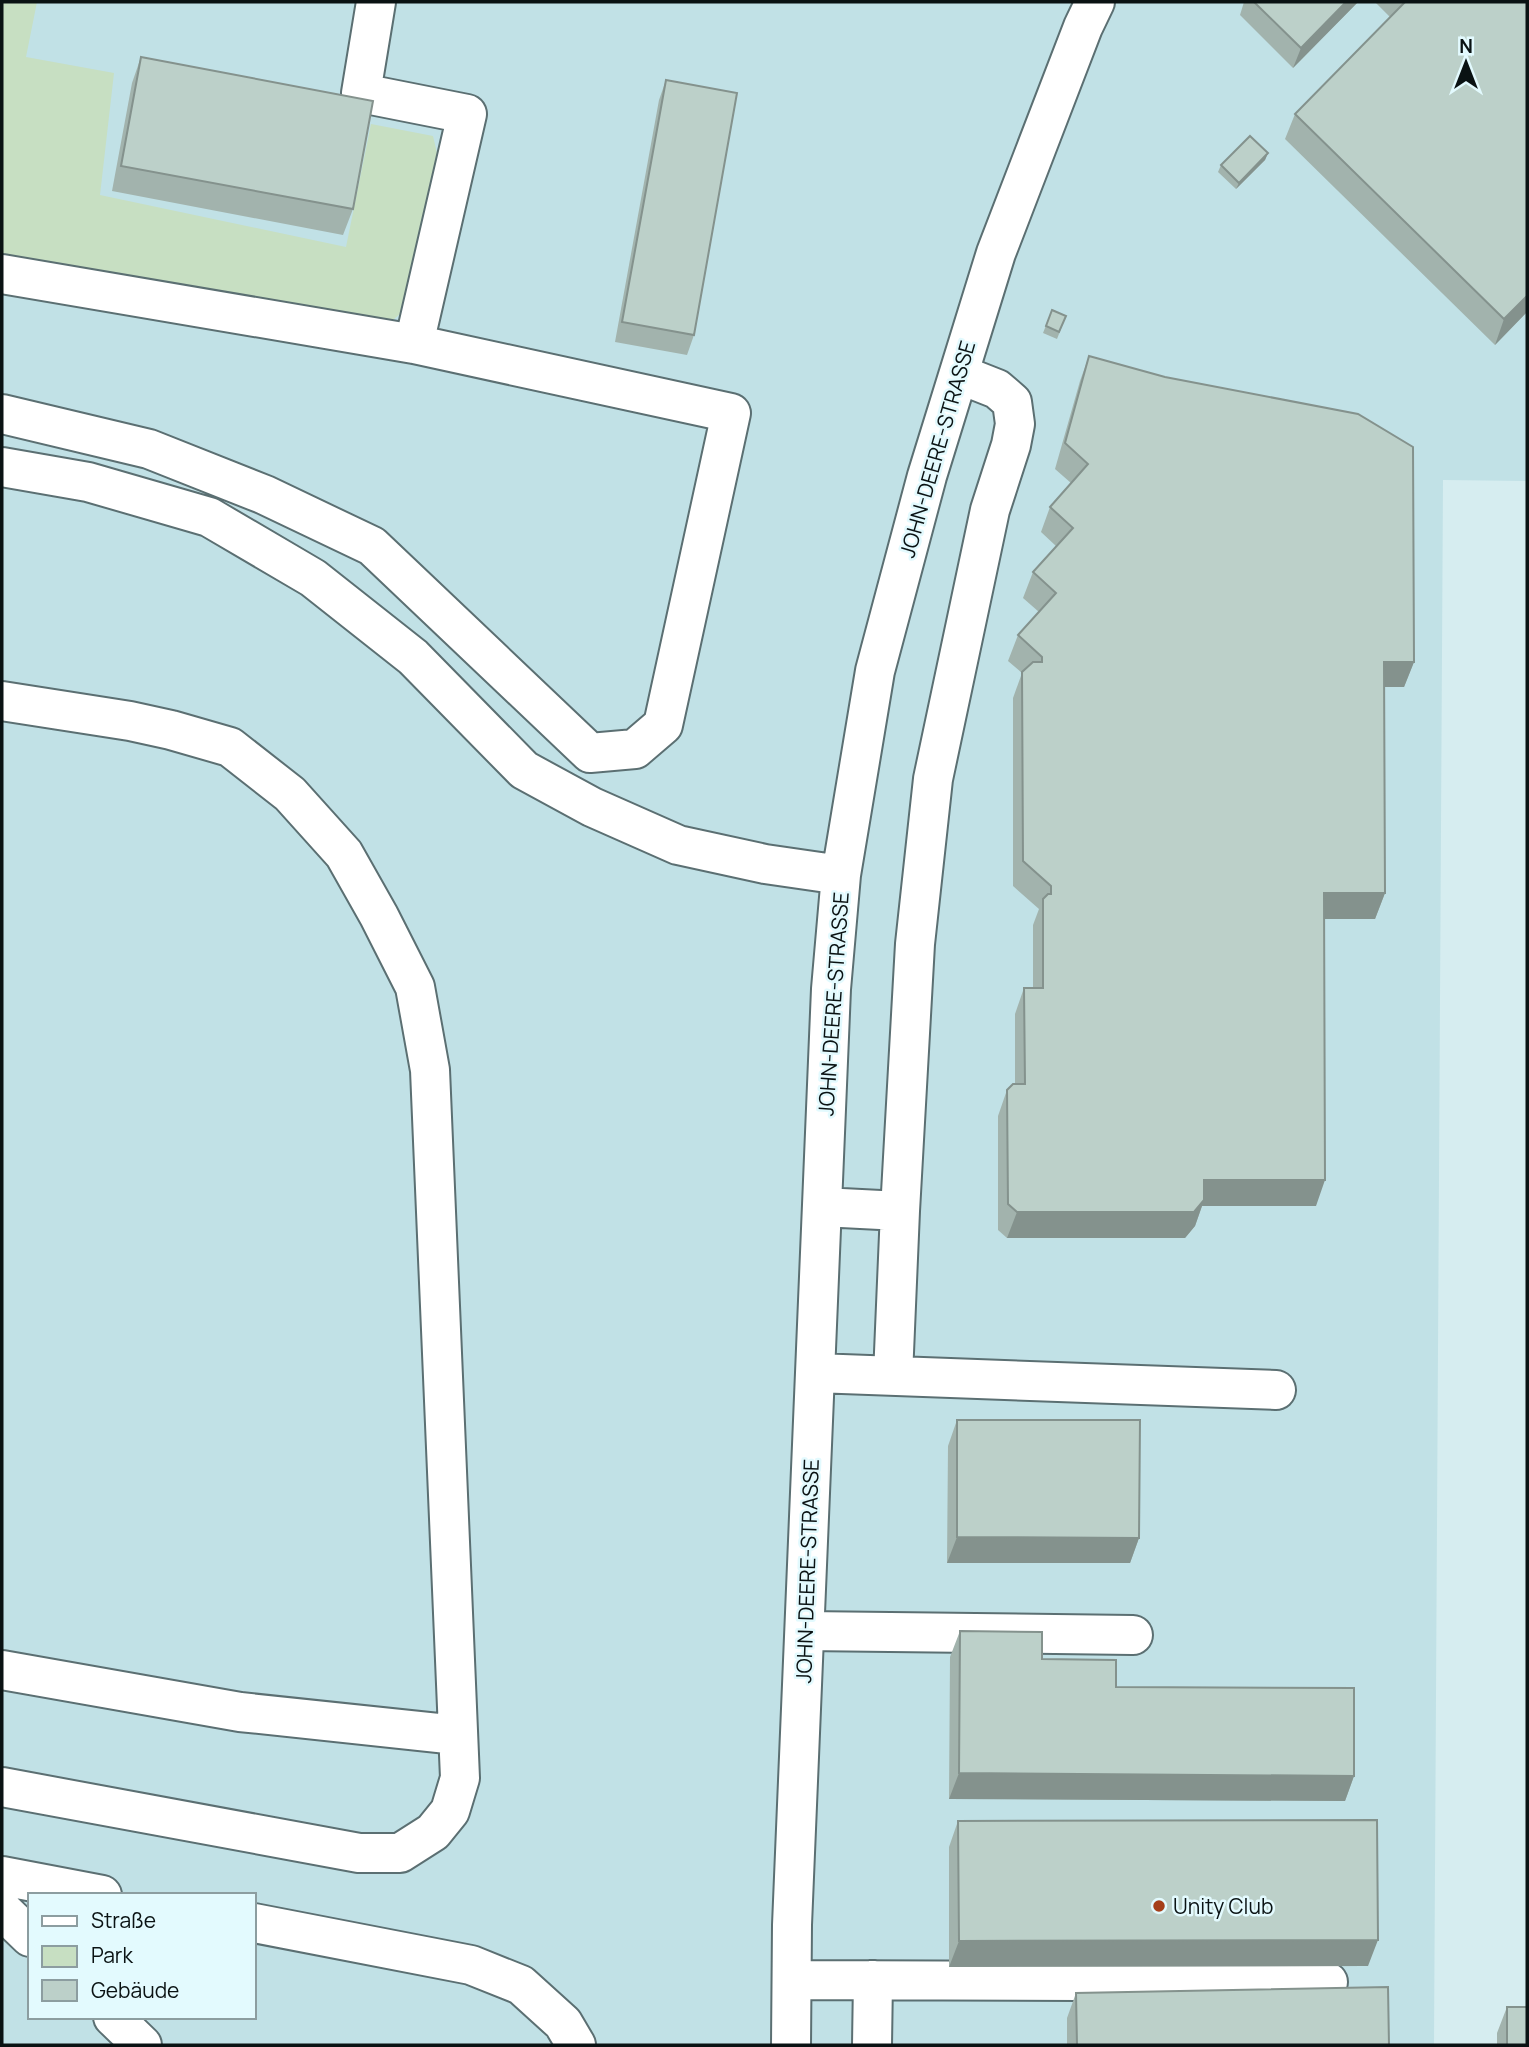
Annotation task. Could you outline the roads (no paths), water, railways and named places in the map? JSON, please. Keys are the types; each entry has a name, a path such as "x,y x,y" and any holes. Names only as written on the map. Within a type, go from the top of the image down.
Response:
{"street":[{"path":"376,2 361,93 467,114 414,344"},
{"name":"JOHN-DEERE-STRASSE","path":"791,2045 792,1925 831,989 841,875 875,671 927,476 996,253 1095,2"},
{"path":"2,274 414,344 731,413 663,725 635,749 590,752 372,547 265,495 149,449 2,414"},
{"path":"893,1376 915,944 933,779 990,510 1015,424 1012,402 997,389 959,374"},
{"path":"2,467 88,482 209,517 313,579 413,657 524,771 592,807 678,845 765,864 841,875"},
{"path":"2,701 130,720 230,747 290,794 344,854 415,987 430,1070 460,1778 450,1811 433,1832 400,1853 359,1853 2,1787"},
{"path":"822,1207 900,1211"},
{"path":"815,1373 1276,1390"},
{"path":"804,1631 1133,1635"},
{"path":"2,1670 240,1712 457,1735"},
{"path":"2,1876 91,1893"},
{"path":"2,1910 28,1935"},
{"path":"256,1923 471,1965 521,1985 563,2024 576,2045"},
{"path":"792,1980 1328,1983"},
{"path":"872,2045 873,1980"},
{"path":"115,2019 142,2045"}],"place":[{"name":"Unity Club","path":"1159,1906"}]}
